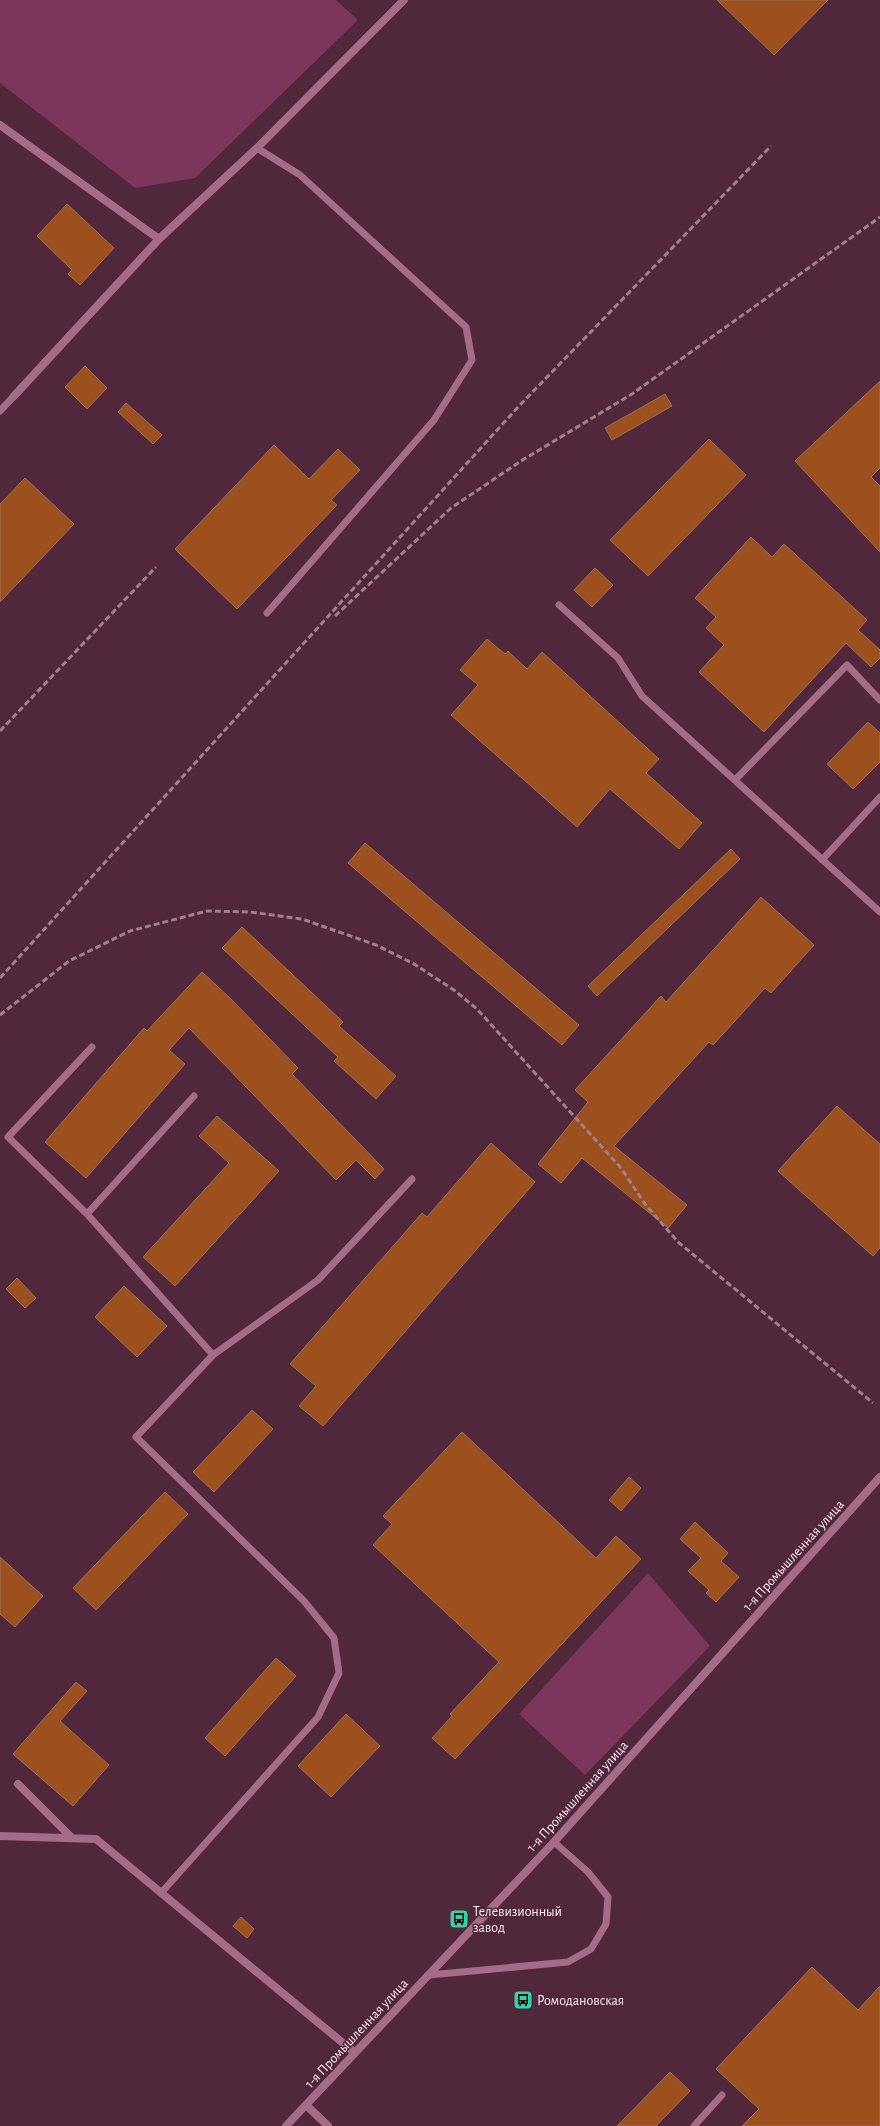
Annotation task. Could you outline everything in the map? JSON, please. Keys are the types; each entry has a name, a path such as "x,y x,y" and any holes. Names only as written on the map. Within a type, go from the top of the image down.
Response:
{"street":[{"path":"14,396 159,239 257,148 404,0"},
{"path":"0,125 159,239"},
{"name":"1-я Промышленная улица","path":"286,2126 554,1842 880,1477"},
{"path":"18,1784 72,1838"},
{"path":"0,1836 96,1839 355,2053"},
{"path":"306,2105 328,2126"}],"lane":[{"path":"257,148 300,175 466,327 472,360 434,420 267,613"},
{"path":"0,411 14,396"},
{"path":"559,605 618,658 642,696 880,912"},
{"path":"735,780 847,665 880,700"},
{"path":"822,860 880,797"},
{"path":"92,1047 8,1137 87,1214 213,1355"},
{"path":"87,1214 194,1096"},
{"path":"161,1893 318,1717 339,1673 334,1638 304,1601 136,1437 213,1355 318,1280 412,1179"},
{"path":"428,1975 568,1962 591,1949 606,1924 608,1897 588,1872 554,1842"},
{"path":"694,2126 722,2095"}],"shaded area":[{"path":"0,0 336,0 358,20 195,178 135,188 0,83"},
{"path":"648,1573 710,1646 585,1775 519,1714"}],"building":[{"path":"717,0 828,0 774,55"},
{"path":"67,204 114,248 80,285 68,274 72,270 37,236"},
{"path":"85,366 107,388 87,409 65,387"},
{"path":"880,381 880,468 871,477 880,486 880,552 795,461"},
{"path":"665,394 672,406 612,440 605,428"},
{"path":"126,403 162,435 153,444 118,412"},
{"path":"709,439 746,475 648,576 610,540"},
{"path":"274,445 309,479 338,449 360,470 331,500 337,505 237,609 175,549"},
{"path":"25,478 74,524 0,602 0,504"},
{"path":"751,537 772,557 784,544 867,620 858,630 880,650 880,658 871,667 846,643 764,732 699,672 724,645 706,628 716,617 695,598"},
{"path":"595,568 613,585 592,607 574,590"},
{"path":"487,639 505,654 508,651 527,669 542,652 659,759 646,773 702,823 679,849 610,789 577,827 451,715 478,685 460,670"},
{"path":"868,722 880,733 880,762 853,789 827,764"},
{"path":"365,843 579,1025 562,1045 348,863"},
{"path":"731,849 740,859 597,996 588,986"},
{"path":"761,897 814,945 771,993 765,988 713,1045 709,1042 614,1146 687,1205 668,1228 582,1158 561,1183 538,1164 588,1102 575,1090 661,996 666,1002"},
{"path":"242,927 343,1022 339,1026 396,1076 376,1099 334,1061 338,1057 222,948"},
{"path":"202,972 231,999 298,1068 292,1074 384,1169 375,1179 356,1160 336,1180 189,1028 169,1050 185,1064 86,1178 45,1142 144,1028 147,1031"},
{"path":"837,1106 880,1144 880,1248 873,1256 778,1171"},
{"path":"217,1116 279,1171 175,1286 143,1257 229,1163 199,1136"},
{"path":"491,1143 535,1182 323,1426 299,1406 316,1386 290,1364 422,1213 427,1217"},
{"path":"17,1278 36,1298 25,1308 6,1289"},
{"path":"124,1286 167,1326 137,1357 95,1317"},
{"path":"252,1410 273,1429 214,1492 193,1472"},
{"path":"462,1432 596,1558 616,1536 641,1559 455,1759 432,1738 452,1716 450,1714 499,1662 373,1545 392,1524 383,1516"},
{"path":"629,1477 641,1488 621,1511 609,1500"},
{"path":"165,1492 188,1514 96,1610 73,1588"},
{"path":"695,1522 728,1553 721,1561 739,1577 716,1602 706,1593 709,1590 688,1571 701,1558 680,1539"},
{"path":"0,1557 43,1596 15,1627 0,1614"},
{"path":"276,1658 296,1676 225,1756 205,1738"},
{"path":"76,1682 87,1691 60,1721 109,1765 73,1806 13,1754"},
{"path":"346,1714 380,1746 331,1797 298,1766"},
{"path":"241,1917 254,1929 247,1938 233,1926"},
{"path":"812,1967 858,2010 880,1986 880,2126 742,2126 759,2109 716,2069"},
{"path":"670,2072 690,2091 656,2126 617,2126"}],"railway":[{"path":"0,978 519,406 771,146"},
{"path":"335,616 451,508 521,461 632,394 880,217"},
{"path":"0,731 156,567"},
{"path":"0,1015 69,961 130,931 207,911 250,912 302,919 376,945 414,964 454,990 477,1009 621,1168 645,1204 678,1242 873,1403"}],"place":[{"name":"Телевизионный завод","path":"459,1919"},
{"name":"Ромодановская","path":"523,2000"}]}
